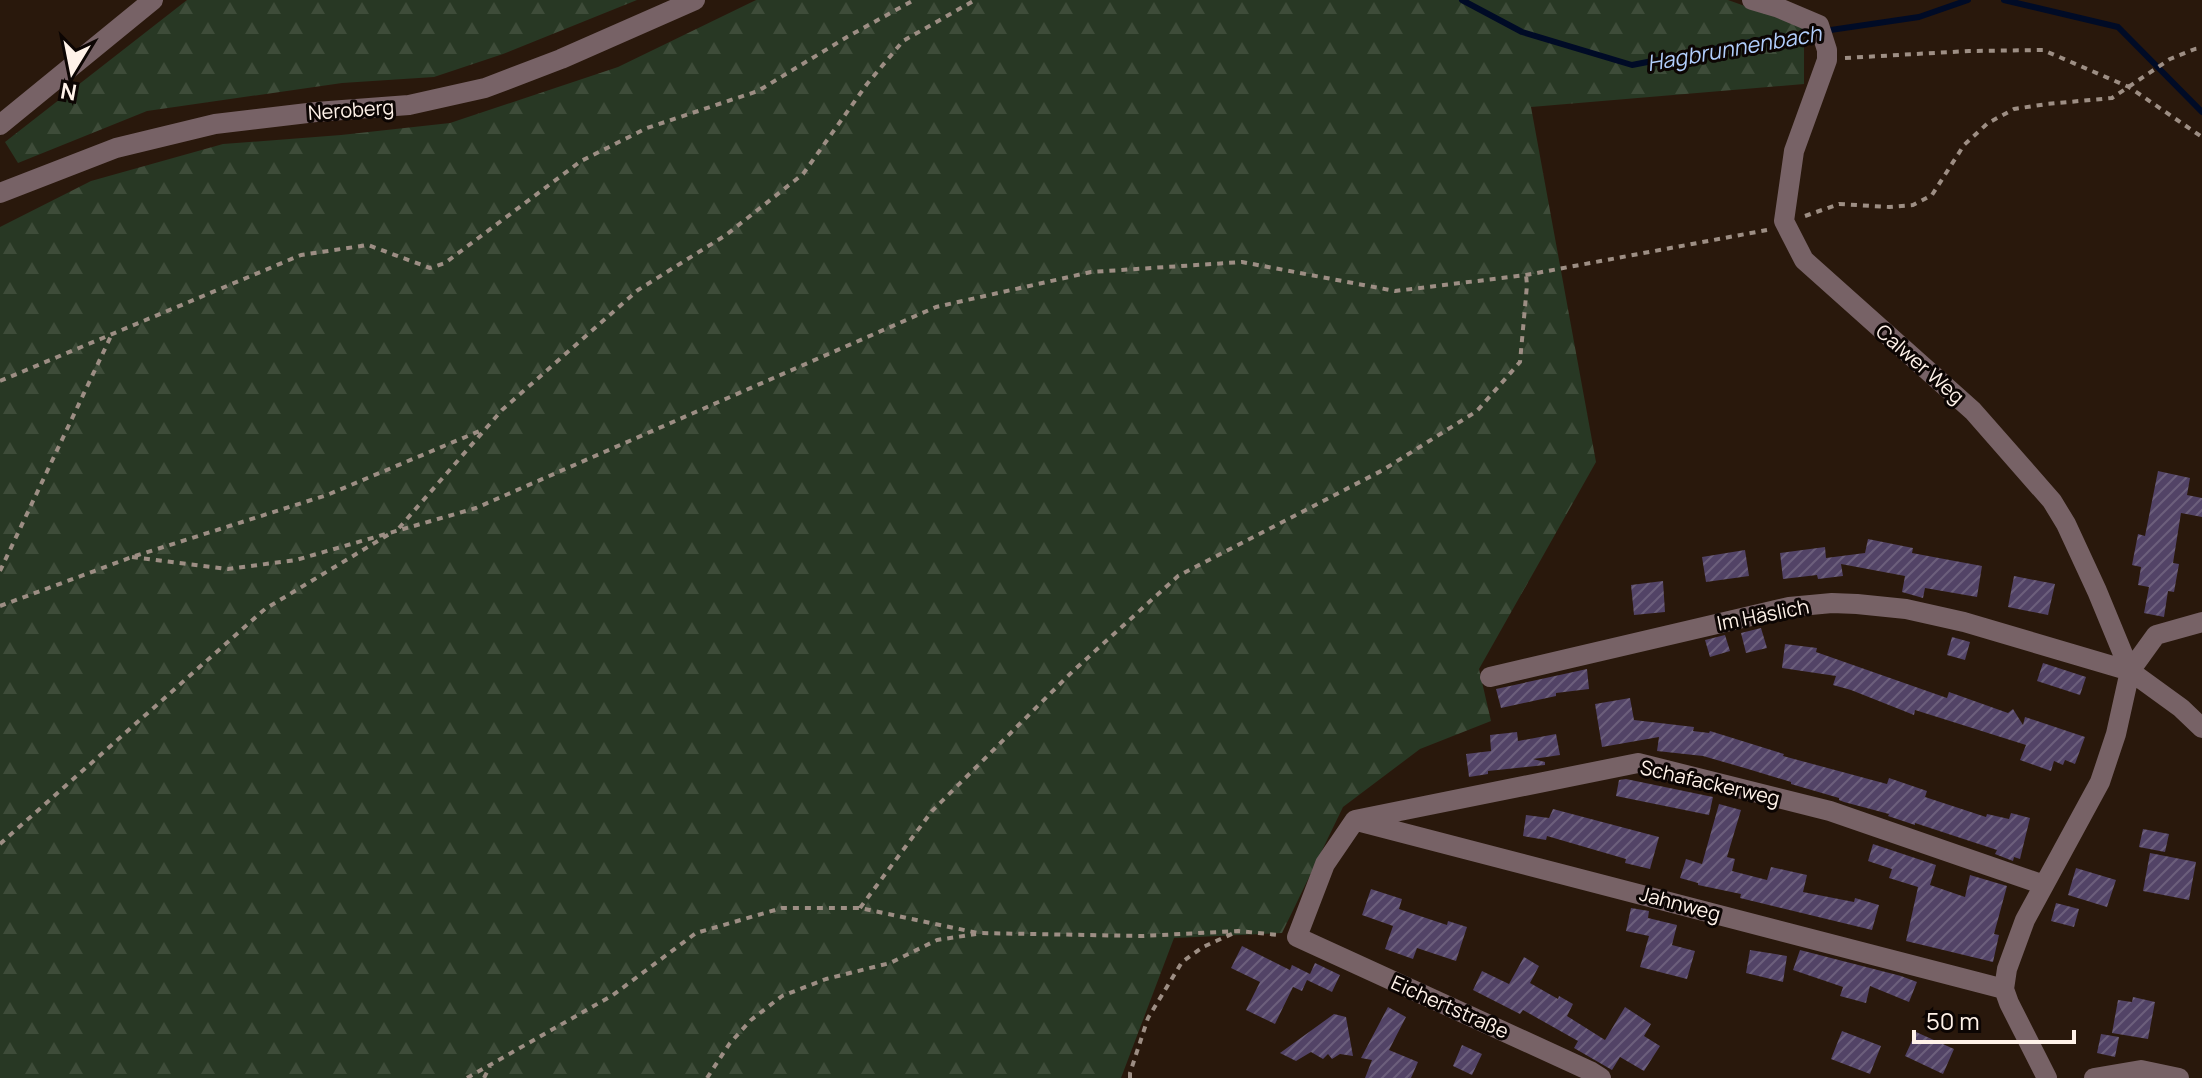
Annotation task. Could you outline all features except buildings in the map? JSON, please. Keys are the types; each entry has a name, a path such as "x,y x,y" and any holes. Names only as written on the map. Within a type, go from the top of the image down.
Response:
{"street":[{"path":"0,125 153,0"},
{"name":"Neroberg","path":"0,193 116,148 215,124 409,105 485,88 561,59 695,0"},
{"path":"1752,0 1819,25 1827,55"},
{"name":"Calwer Weg","path":"1827,55 1794,151 1784,221 1804,260 1973,411 2052,501 2097,591 2130,671"},
{"name":"Im Häslich","path":"1490,677 1789,607 1832,603 1906,609 1964,622 2130,671"},
{"path":"2047,1078 2020,1028 2004,989 2007,969 2025,920 2100,782 2116,734 2130,671 2156,635 2202,622"},
{"path":"2130,671 2181,708 2202,728"},
{"name":"Schafackerweg","path":"1355,820 1638,763 1830,811 2044,885"},
{"path":"1297,937 1325,864 1355,820"},
{"name":"Jahnweg","path":"1355,820 2004,989"},
{"name":"Eichertstraße","path":"1297,937 1601,1078"},
{"path":"2094,1078 2141,1070 2179,1078"}],"path":[{"path":"0,381 301,255 368,245 430,268 445,263 581,161 647,128 758,91 914,0"},
{"path":"0,606 132,557 327,495 481,431 638,290 726,235 803,174 867,84 903,41 975,0"},
{"path":"132,557 228,569 296,560 476,508 936,307 1091,272 1242,262 1395,291 1526,275 1765,230 1791,231 1801,218 1839,204 1913,205 1932,195 1964,145 1988,123 2014,109 2112,98 2170,59 2202,48"},
{"path":"1827,55 2043,50 2129,87 2202,137"},
{"path":"860,908 932,811 1073,671 1178,576 1383,470 1477,411 1520,362 1526,275"},
{"path":"0,571 112,334"},
{"path":"0,844 265,609 398,529 502,410"},
{"path":"467,1078 613,995 696,933 782,908 860,908 978,933"},
{"path":"707,1078 730,1043 751,1020 782,996 826,979 890,963 937,940 978,933 1142,936 1238,931 1297,937"},
{"path":"1130,1078 1148,1018 1182,962 1203,947 1238,931"},
{"path":"484,1078 491,1064"}],"green space":[{"path":"187,0 637,0 503,54 434,77 342,83 147,111 18,163 5,142"},
{"path":"756,0 1728,0 1804,27 1804,84 1531,107 1596,462 1479,669 1491,721 1420,749 1343,807 1282,933 1174,938 1121,1078 0,1078 0,227 91,181 223,144 450,123 618,67"}],"waterway":[{"name":"Hagbrunnenbach","path":"1462,0 1522,32 1632,65 1756,41 1919,17 1968,0"},
{"name":"Hagbrunnenbach","path":"2004,0 2118,27 2202,112"}]}
